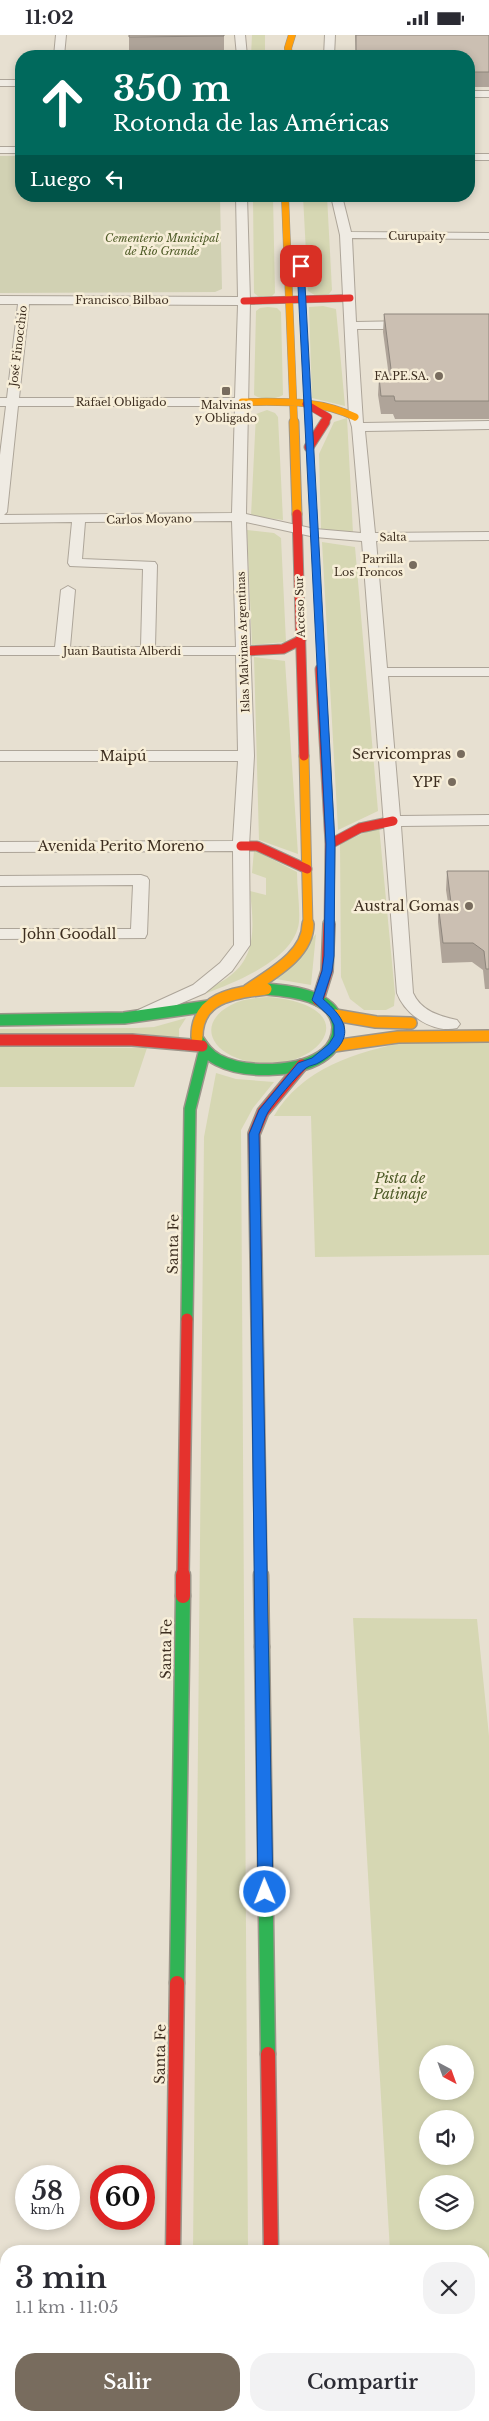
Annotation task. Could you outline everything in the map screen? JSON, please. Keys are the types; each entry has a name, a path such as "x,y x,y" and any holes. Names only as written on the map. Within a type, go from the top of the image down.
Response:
{"main road":[{"path":"288,50 292,35"},
{"name":"Acceso Sur","path":"248,990 283,965 307,936 298,528 284,202"},
{"path":"244,301 302,301 350,298"},
{"path":"242,402 294,404 306,399 340,408 357,422"},
{"path":"306,399 328,417 309,451 308,425 306,399"},
{"path":"244,651 283,649 301,640"},
{"path":"318,1000 327,971 329,956 330,844 320,660"},
{"path":"330,844 376,822 393,821"},
{"path":"241,845 257,845 307,869"},
{"path":"0,1040 132,1040 203,1048 219,1059 237,1066 252,1069 281,1069 302,1065 321,1057 334,1046 339,1036 339,1025 335,1015 318,1000 285,990 248,990 220,999 209,1006 200,1016 196,1027 203,1048"},
{"path":"0,1020 124,1019 209,1006"},
{"path":"335,1015 376,1022 456,1024"},
{"path":"334,1046 398,1037 489,1037"},
{"name":"Santa Fe","path":"172,2245 190,1109 203,1048"},
{"path":"271,2245 254,1134 263,1112 302,1065"}],"street":[{"path":"61,50 62,35"},
{"path":"240,35 241,50"},
{"path":"329,50 330,35"},
{"path":"0,83 15,83"},
{"path":"475,94 489,94"},
{"path":"0,150 15,150"},
{"path":"475,157 489,157"},
{"name":"Islas Malvinas Argentinas","path":"124,1019 144,1014 199,989 226,967 242,945 241,845 246,756 239,517 244,301 241,202"},
{"path":"337,202 346,235 357,422 370,537 407,1001 424,1016 456,1024"},
{"name":"Curupaity","path":"346,235 489,236"},
{"name":"Francisco Bilbao","path":"0,300 244,301"},
{"name":"José Finocchio","path":"0,512 6,402 24,300"},
{"path":"350,326 420,325"},
{"name":"Rafael Obligado","path":"6,402 242,402"},
{"path":"357,422 489,425"},
{"name":"Carlos Moyano","path":"0,519 239,517 298,528"},
{"path":"79,519 75,563 150,565 148,651"},
{"name":"Salta","path":"298,528 315,533 370,537 489,536"},
{"path":"62,651 68,590"},
{"name":"Juan Bautista Alberdi","path":"0,651 244,651"},
{"path":"380,673 489,672"},
{"name":"Maipú","path":"0,756 246,756"},
{"path":"393,821 489,820"},
{"name":"Avenida Perito Moreno","path":"0,847 241,845"},
{"path":"0,881 141,880 139,934"},
{"name":"John Goodall","path":"0,935 139,934"}],"green space":[{"path":"252,35 265,35 265,50 251,50"},
{"name":"Cementerio Municipal de Río Grande","path":"0,156 15,156 15,202 220,202 222,289 215,292 0,293"},
{"path":"253,202 273,202 275,293 272,296 259,297 254,293"},
{"path":"303,202 327,202 332,290 329,294 318,297 308,291"},
{"path":"323,306 336,309 345,406 312,398 309,307"},
{"path":"260,308 277,308 281,312 283,395 268,399 254,395 256,311"},
{"path":"267,410 275,413 278,417 283,520 251,516 256,414"},
{"path":"347,418 353,533 321,529 319,454 334,422"},
{"path":"247,530 274,533 281,538 286,642 252,645"},
{"path":"322,542 355,547 378,811 338,830"},
{"path":"254,657 285,661 298,854 259,840"},
{"path":"379,826 395,994 394,1006 386,1010 364,1010 350,999 341,977 340,844"},
{"path":"254,850 297,872 299,922 295,935 276,958 248,975 207,993 204,991 225,980 240,967 250,947 252,914 250,891 266,895 266,878 252,873"},
{"path":"316,934 311,985 276,979"},
{"path":"268,997 302,1004 321,1015 326,1029 321,1043 306,1054 285,1062 259,1063 232,1056 223,1051 217,1045 211,1031 216,1017 235,1003"},
{"path":"186,1018 179,1029 179,1038 137,1033 0,1033 0,1029 154,1027"},
{"name":"Pista de Patinaje","path":"408,1042 489,1042 489,1255 315,1257 311,1116 274,1116 285,1100 315,1074 350,1057"},
{"path":"0,1047 147,1048 134,1087 0,1087"},
{"path":"216,1073 236,1079 274,1082 253,1108 241,1130 248,2245 193,2245 204,1137"},
{"path":"353,1618 477,1619 489,1736 489,2245 390,2245"}],"building":[{"path":"129,35 224,35 224,36 129,37"},
{"path":"356,35 489,35 489,72 475,72 475,50 356,50"},
{"name":"FA.PE.SA.","path":"384,314 489,314 489,401 395,401 394,396 381,396 379,377 392,377"},
{"path":"447,871 489,871 489,969 486,969 484,951 473,943 443,943 438,903 451,903"}],"traffic: fast":[{"path":"197,1038 205,1051 218,1060 235,1066 253,1069 273,1069 308,1063 330,1050 335,1044 338,1033 337,1021 333,1012 324,1004 314,999 289,992 266,989"},
{"path":"0,1020 124,1018 209,1006"},
{"path":"187,1319 190,1109 205,1049"},
{"path":"177,1983 183,1596"},
{"path":"262,1647 268,2054"}],"traffic: slow":[{"path":"288,50 292,35"},
{"path":"285,202 297,514"},
{"path":"242,402 286,401 315,403 329,406 355,417"},
{"path":"248,990 273,973 297,952 308,935 304,756"},
{"path":"197,1038 197,1025 201,1014 208,1006 218,1000 243,992 266,989"},
{"path":"335,1015 376,1022 411,1023"},
{"path":"334,1046 398,1037 489,1036"},
{"path":"256,1256 262,1647"}],"traffic: jam":[{"path":"244,301 350,298"},
{"path":"306,404 328,417 309,447"},
{"path":"297,514 304,756"},
{"path":"244,651 283,649 301,640"},
{"path":"318,1000 327,971 329,956 330,844 320,669"},
{"path":"330,844 360,828 393,821"},
{"path":"241,846 257,846 307,869"},
{"path":"0,1040 132,1040 202,1046"},
{"path":"256,1256 254,1134 263,1112 302,1065"},
{"path":"183,1596 187,1319"},
{"path":"173,2245 177,1983"},
{"path":"268,2054 271,2245"}],"place":[{"name":"FA.PE.SA.","path":"439,376"},
{"name":"Malvinas y Obligado","path":"226,391"},
{"name":"Parrilla Los Troncos","path":"413,565"},
{"name":"Servicompras","path":"461,754"},
{"name":"YPF","path":"452,782"},
{"name":"Austral Gomas","path":"469,906"}],"route":[{"path":"265,1892 254,1134 263,1112 302,1065 316,1060 326,1053 334,1046 339,1036 339,1025 335,1015 318,1000 324,983 329,956 330,844 318,641 315,533 306,404 301,266"}]}
